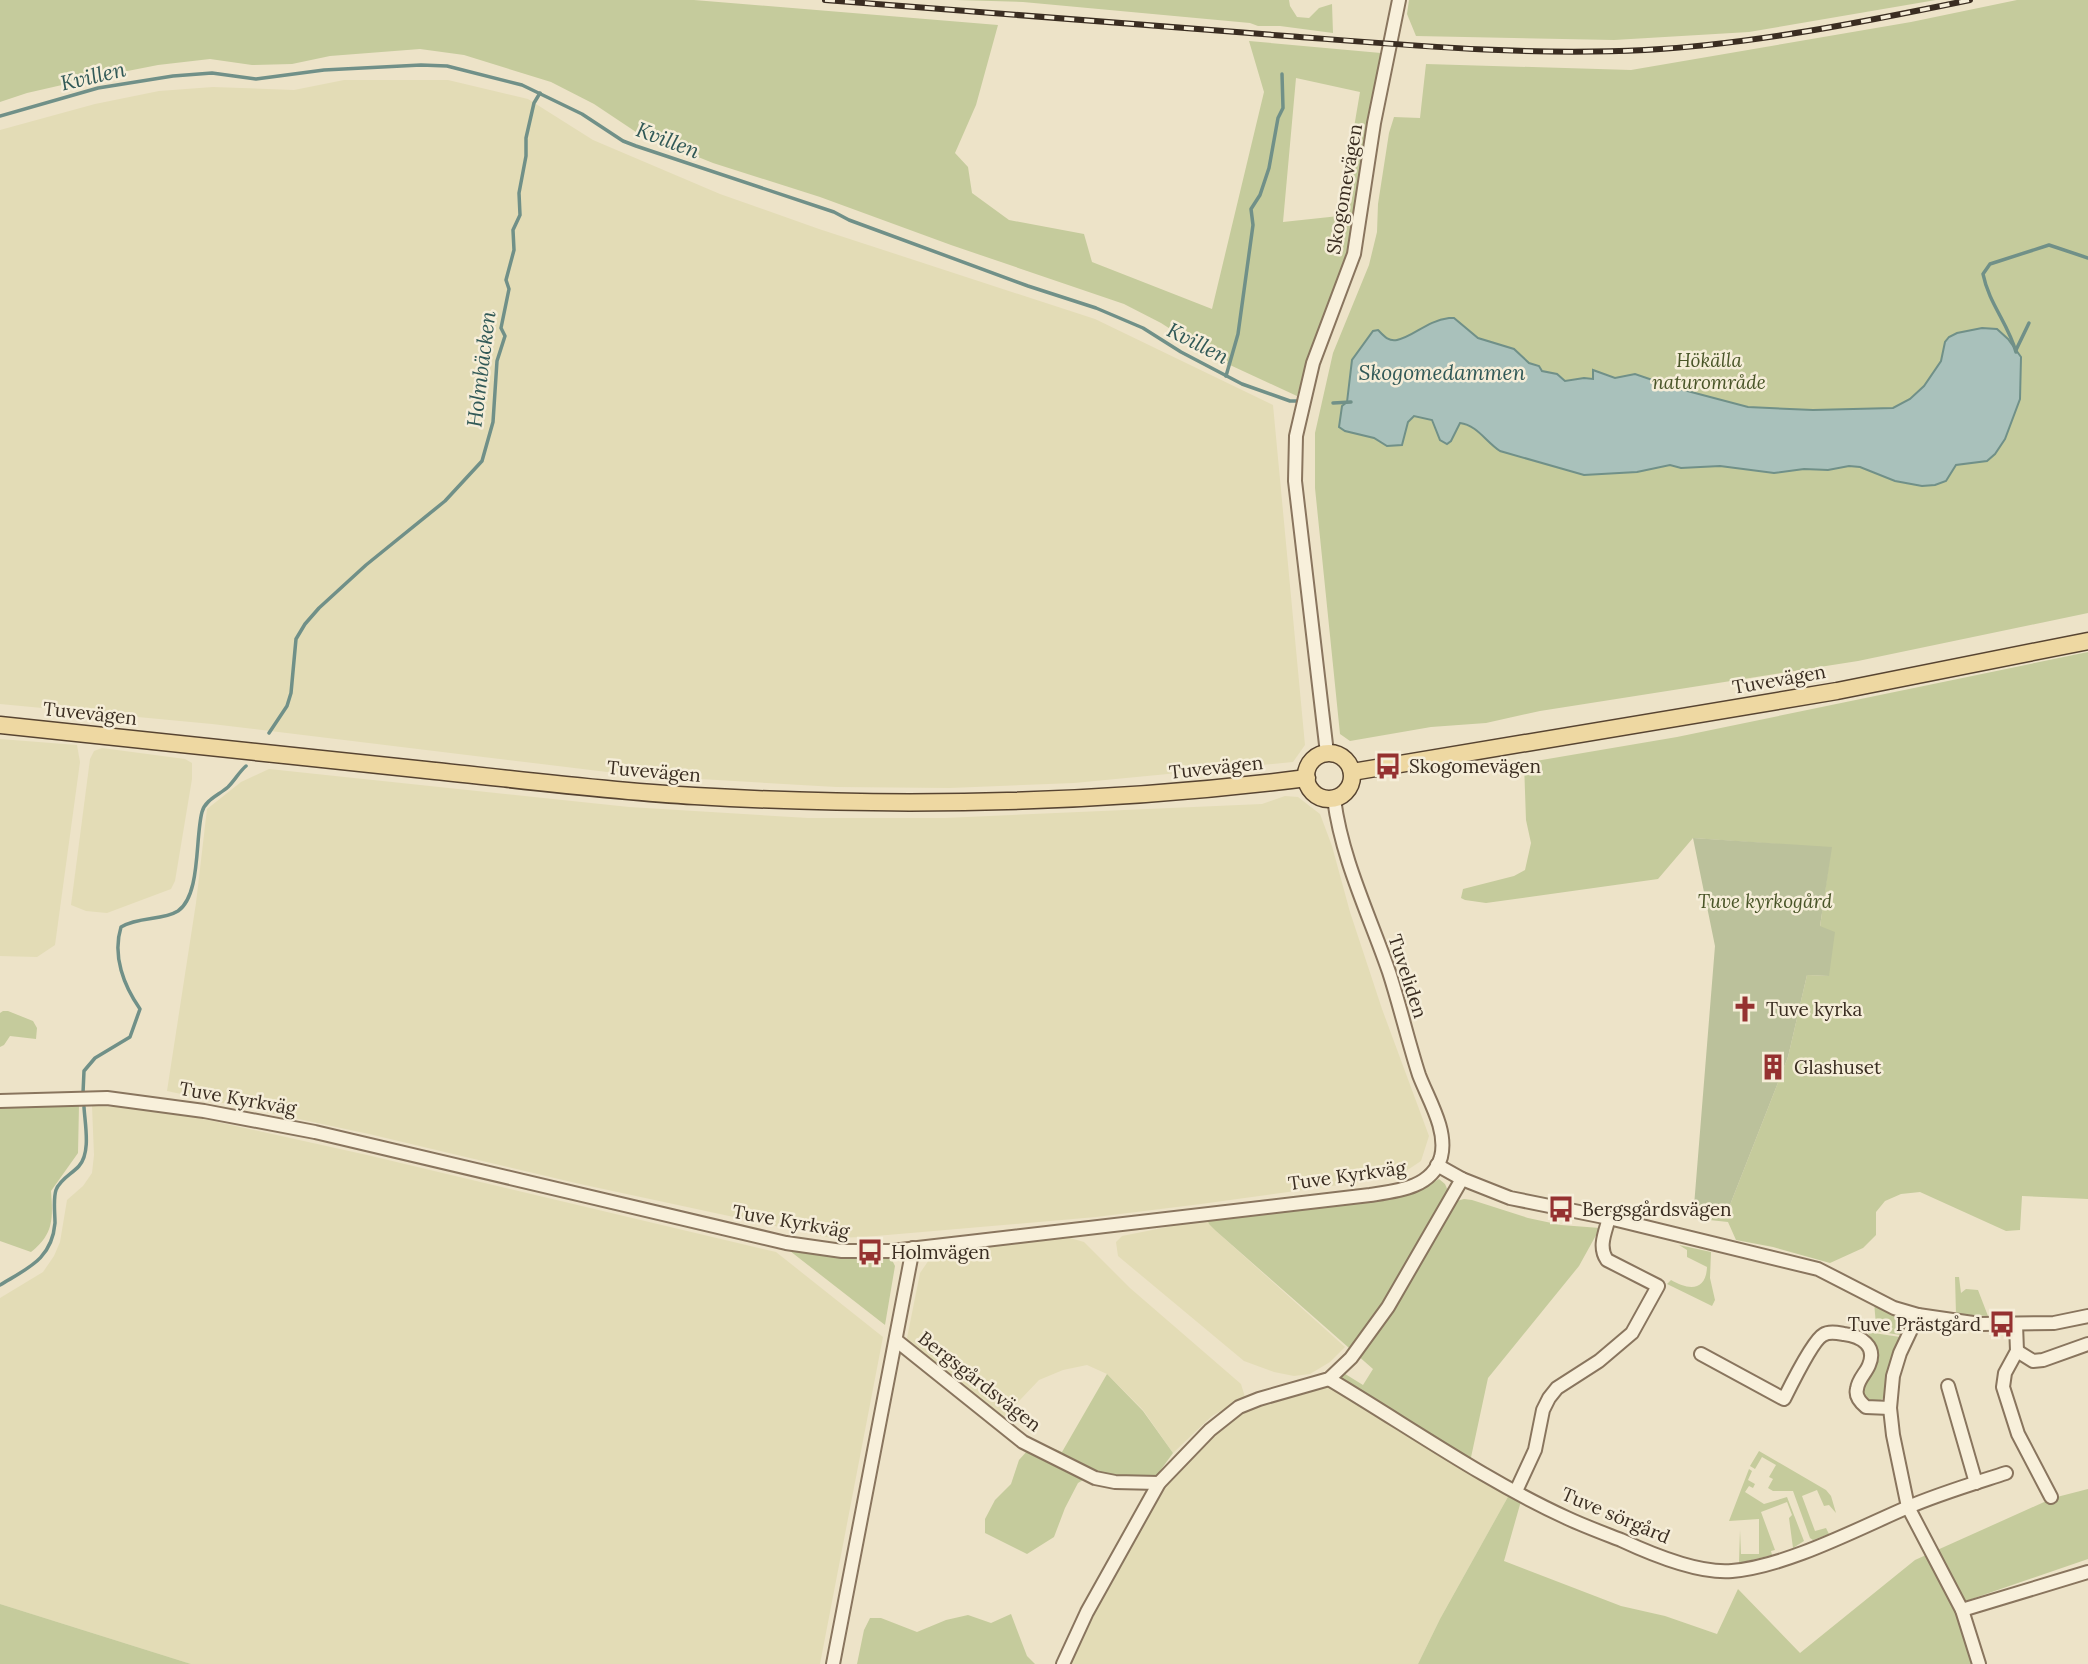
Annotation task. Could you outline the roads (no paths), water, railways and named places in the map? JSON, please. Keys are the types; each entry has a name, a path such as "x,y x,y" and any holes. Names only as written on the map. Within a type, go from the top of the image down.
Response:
{"main road":[{"name":"Tuvevägen","path":"1352,772 1837,691 2088,641"},
{"name":"Tuvevägen","path":"0,725 633,791 744,799 846,803 982,803 1214,790 1307,778"},
{"path":"1327,753 1343,758 1352,772 1348,789 1334,799 1316,795 1307,778 1311,762 1327,753"}],"street":[{"name":"Skogomevägen","path":"1327,753 1295,481 1294,452 1300,413 1317,349 1354,254 1374,123 1399,0"},
{"name":"Tuveliden","path":"1334,799 1349,866 1390,974 1420,1076 1441,1134 1442,1150 1437,1165"},
{"name":"Tuve Kyrkväg","path":"0,1101 107,1097 182,1107 325,1135 786,1243 842,1251 913,1248 1393,1192 1420,1183 1437,1165"},
{"path":"1437,1165 1462,1179 1510,1198 1818,1269 1894,1308 1918,1315 1980,1324 2054,1323 2088,1317"},
{"path":"1063,1664 1087,1612 1160,1483 1210,1430 1239,1407 1329,1379 1351,1358 1388,1307 1462,1179"},
{"path":"1516,1491 1535,1450 1543,1410 1549,1398 1557,1388 1592,1367 1632,1333 1658,1286 1604,1256 1602,1248 1609,1219"},
{"path":"833,1664 913,1248"},
{"path":"1918,1315 1900,1353 1893,1376 1890,1408 1908,1507 1962,1610 1979,1664"},
{"path":"2016,1324 2017,1351 2005,1373 2003,1387 2018,1434 2052,1497"},
{"path":"1701,1354 1784,1399 1823,1335 1856,1335 1865,1341 1872,1354 1857,1388 1857,1397 1866,1407 1890,1408"},
{"name":"Bergsgårdsvägen","path":"897,1341 1023,1443 1095,1478 1115,1482 1160,1483"},
{"path":"2017,1351 2033,1361 2088,1344"},
{"name":"Tuve sörgård","path":"1329,1379 1566,1518 1644,1551 1696,1567 1730,1571 1760,1566 1806,1550 1908,1507 2006,1473"},
{"path":"1948,1386 1976,1483"},
{"path":"1962,1610 2088,1572"}],"water":[{"name":"Skogomedammen","path":"1454,318 1478,338 1514,349 1529,363 1539,366 1542,371 1557,374 1565,381 1593,379 1593,370 1615,378 1635,374 1748,407 1813,410 1893,408 1910,399 1924,386 1941,361 1945,342 1949,337 1982,328 1997,329 2021,357 2020,399 2005,439 1995,454 1987,461 1956,465 1946,481 1922,486 1895,481 1860,467 1849,466 1774,473 1720,466 1681,468 1670,465 1637,472 1584,475 1500,451 1466,424 1460,423 1447,444 1440,440 1432,420 1414,416 1408,422 1402,445 1387,446 1374,438 1339,427 1342,406 1347,402 1352,360 1373,331 1378,330 1388,339 1397,340 1434,322"}],"waterway":[{"name":"Kvillen","path":"0,116 98,88 173,76 212,73 256,79 324,70 447,66 522,85 582,114 623,141 636,146 834,212 849,220 1028,286 1096,308 1143,328 1181,352 1242,384 1290,401 1301,401"},
{"path":"1226,376 1238,334 1253,225 1251,209 1260,195 1269,168 1278,118 1283,108 1282,74"},
{"name":"Holmbäcken","path":"269,733 287,706 291,693 296,639 305,624 366,565 445,501 482,461 493,422 497,361 505,336 501,328 509,289 506,280 514,250 513,230 520,215 519,193 526,156 526,138 534,103 540,93"},
{"path":"2016,352 1986,285 1983,274 1990,264 2049,245 2088,258"},
{"path":"2016,350 2029,323"},
{"path":"1333,403 1351,402"},
{"name":"Holmbäcken","path":"83,1093 84,1071 95,1058 130,1037 140,1009 121,970 118,949 121,927 136,921 172,914 185,903 194,880 202,812 209,801 228,787 246,766"},
{"name":"Holmbäcken","path":"0,1285 37,1261 49,1245 55,1223 56,1190 79,1166 85,1153 84,1107"}],"railway":[{"path":"825,0 1376,43 1555,52 1645,50 1727,43 1849,24 1970,0"}],"place":[{"name":"Skogomevägen","path":"1388,766"},
{"name":"Tuve kyrka","path":"1745,1009"},
{"name":"Glashuset","path":"1773,1067"},
{"name":"Bergsgårdsvägen","path":"1561,1209"},
{"name":"Holmvägen","path":"870,1252"},
{"name":"Tuve Prästgård","path":"2002,1324"}],"park label":[{"name":"Hökälla naturområde","path":"1709,371"},
{"name":"Tuve kyrkogård","path":"1765,901"}]}
